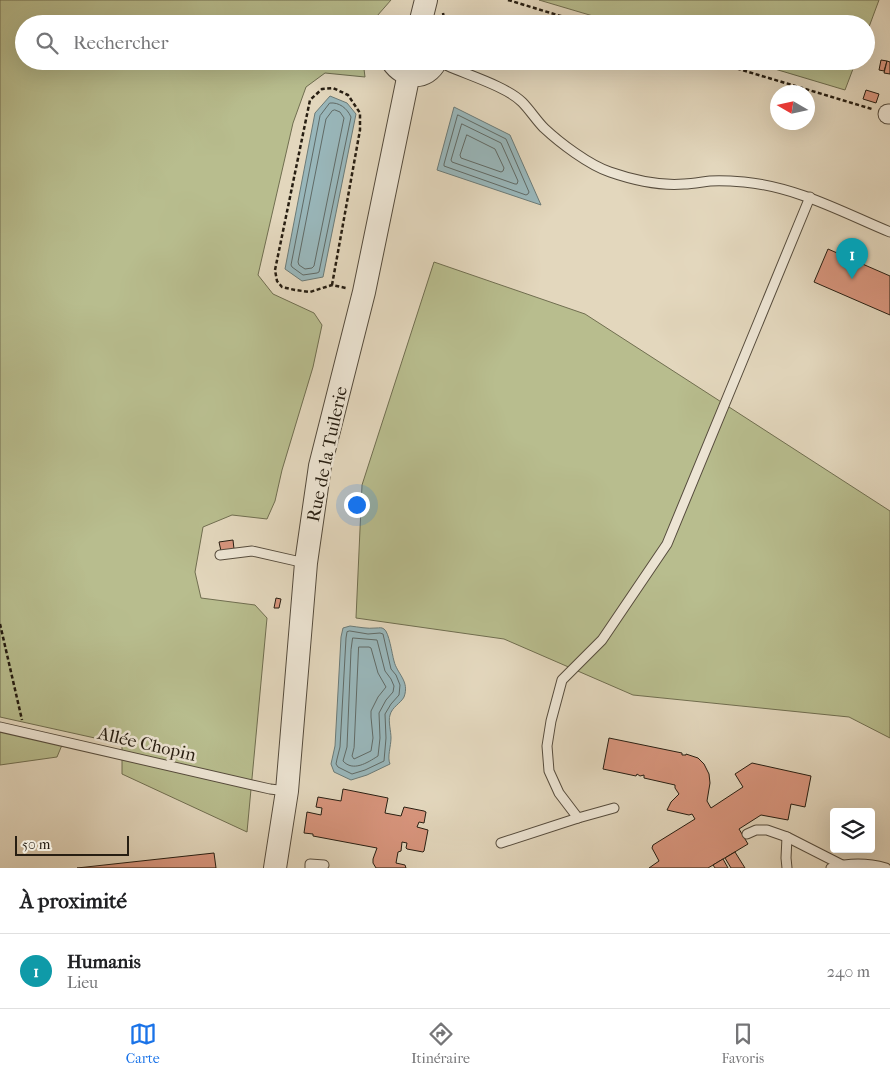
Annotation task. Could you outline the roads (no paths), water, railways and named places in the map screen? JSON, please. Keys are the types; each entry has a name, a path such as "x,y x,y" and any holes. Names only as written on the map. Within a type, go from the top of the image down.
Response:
{"street":[{"path":"422,15 426,0"},
{"name":"Rue de la Tuilerie","path":"275,868 287,791 306,563 320,466 364,292 406,83 402,70"},
{"path":"405,70 416,75 423,74 429,70"}],"lane":[{"path":"457,70 511,93 522,102 544,128 580,156 608,171 633,179 659,184 684,185 712,181 745,182 785,189 810,197 890,232"},
{"path":"578,818 559,793 549,771 546,746 562,680 602,640 667,544 810,197"},
{"path":"220,555 252,551 306,563"},
{"name":"Allée Chopin","path":"0,727 270,789 287,791"},
{"path":"501,843 614,808"},
{"path":"747,834 756,830 767,830 788,837 842,865"},
{"path":"786,868 788,837"},
{"path":"310,868 310,864 324,865"},
{"path":"830,868 842,865 863,864 886,868"}],"water":[{"path":"330,96 347,103 356,114 323,277 302,281 285,269 315,113"},
{"path":"454,107 510,135 541,205 437,170"},
{"path":"350,626 381,628 386,631 394,661 405,686 404,697 389,717 391,738 390,764 351,780 334,772 331,764 335,746 341,637 343,628"}],"place":[{"name":"Humanis","path":"852,279"}]}
